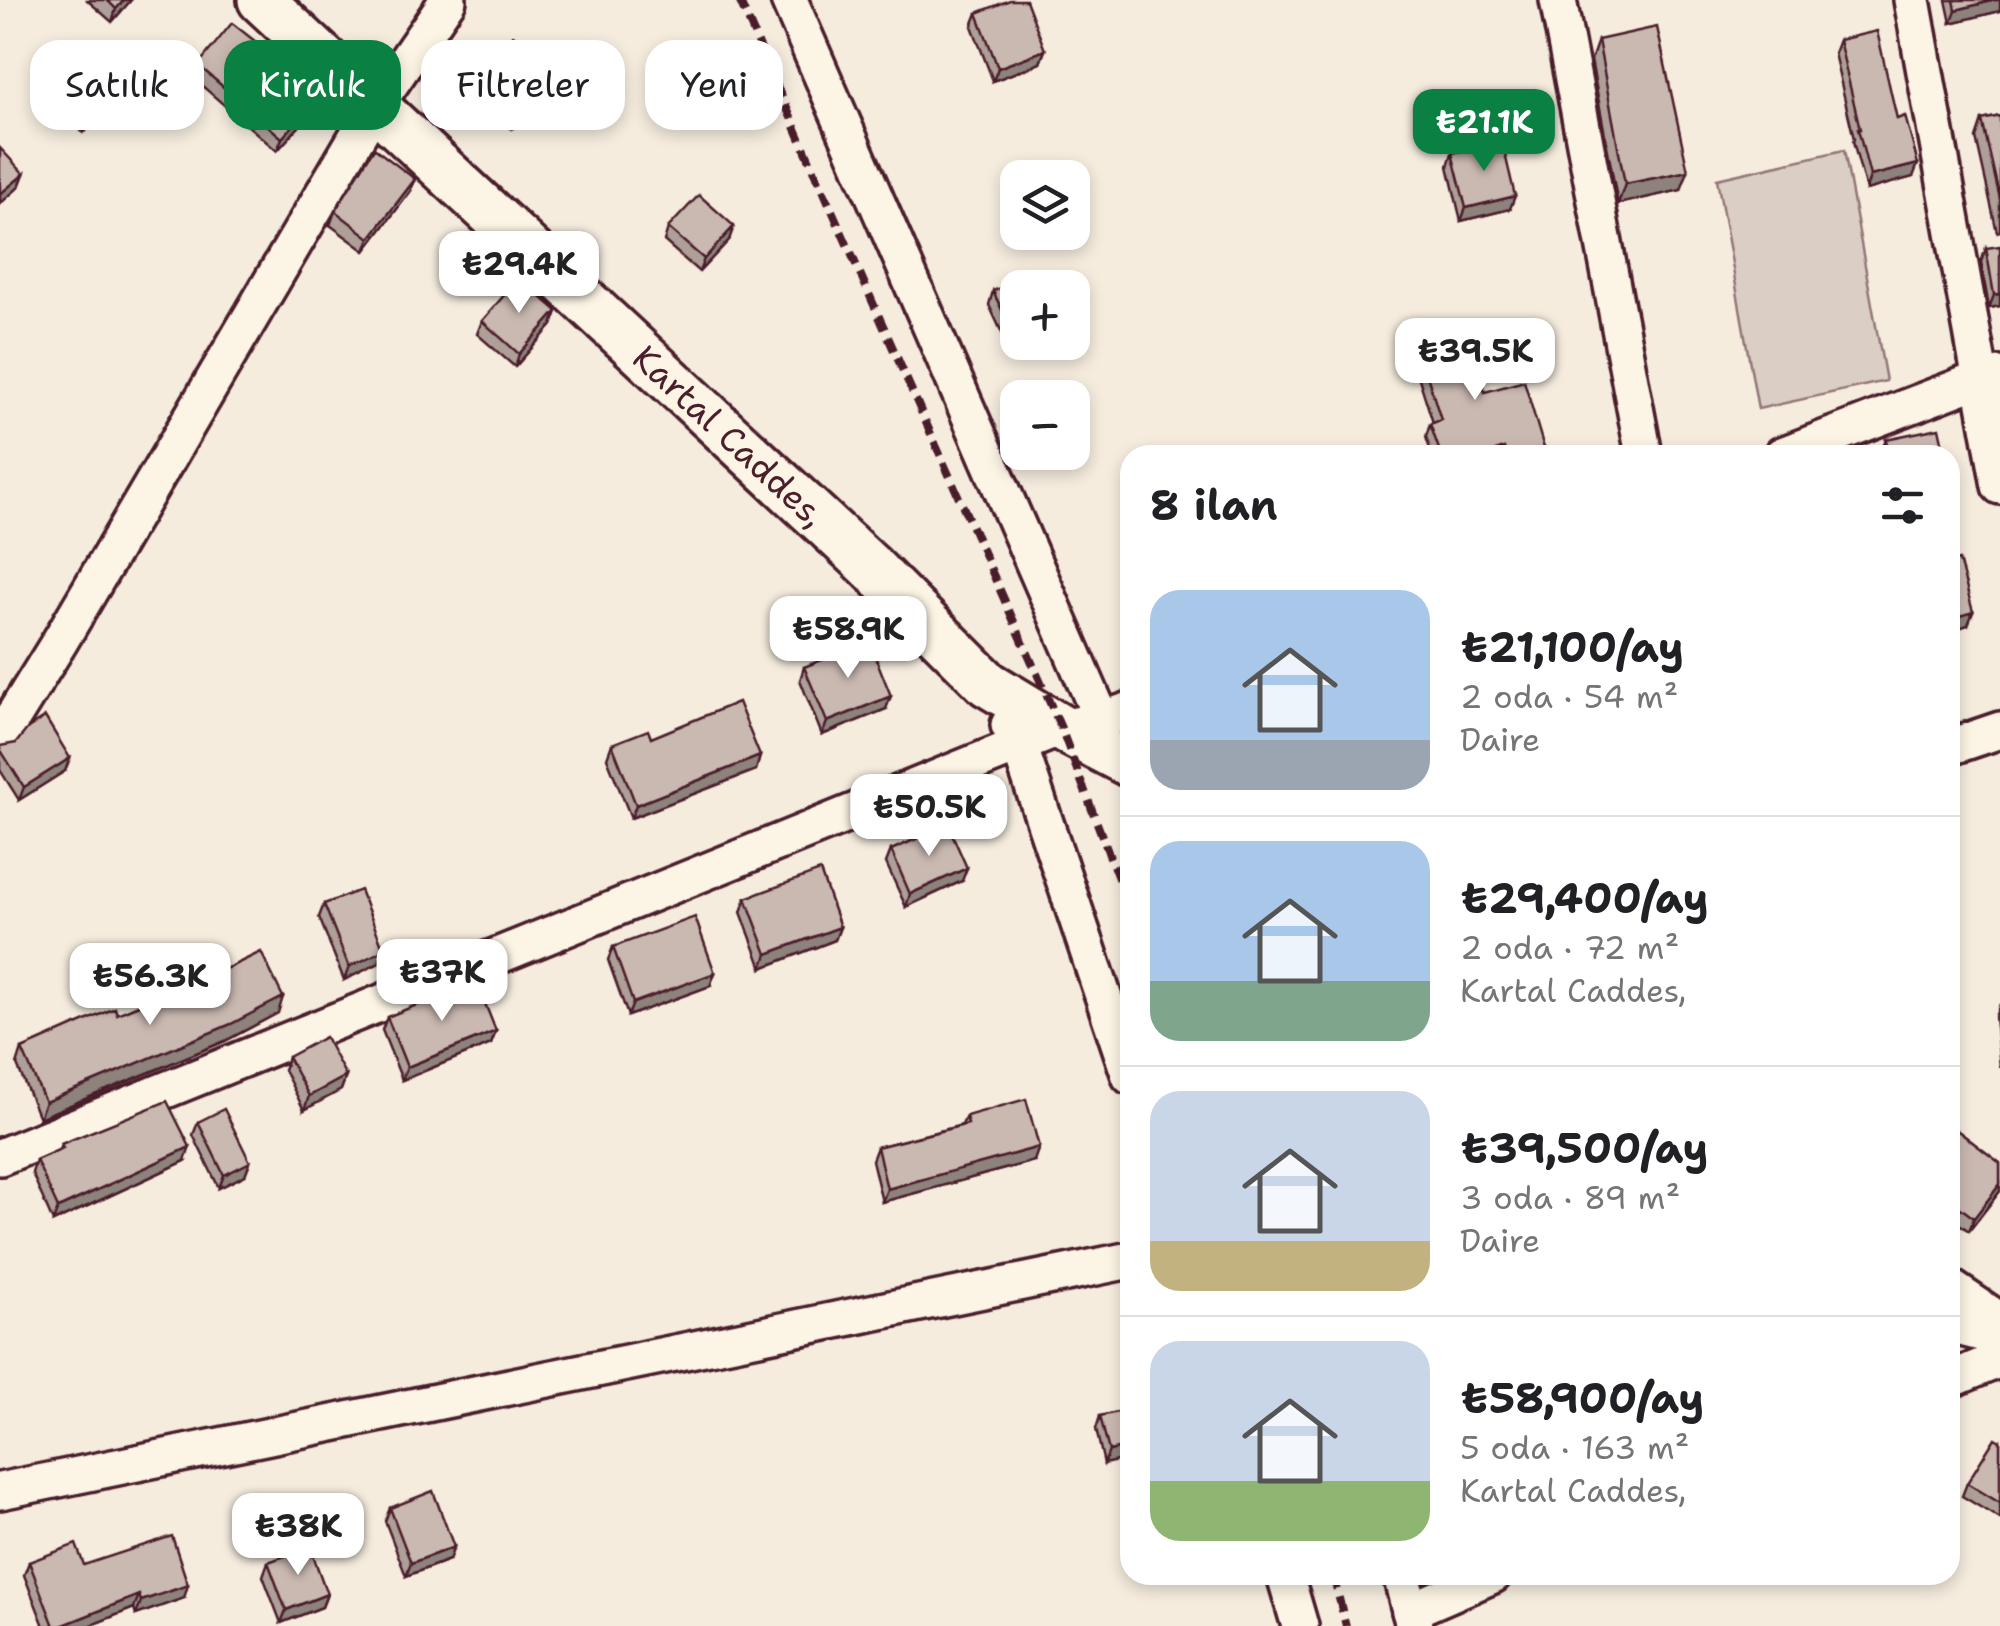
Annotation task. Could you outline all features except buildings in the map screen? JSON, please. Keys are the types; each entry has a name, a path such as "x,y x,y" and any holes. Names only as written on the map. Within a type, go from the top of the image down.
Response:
{"main road":[{"name":"Kartal Caddes,","path":"261,0 304,40"},
{"name":"Kartal Caddes,","path":"401,130 870,565 988,684 1098,719 1120,750"},
{"path":"1960,1300 2000,1327"}],"street":[{"path":"401,68 448,0"},
{"path":"0,1157 1019,745 1098,719 789,0"},
{"path":"1558,0 1642,445"},
{"path":"1912,0 1990,377 2000,486"},
{"path":"0,738 361,130"},
{"path":"1809,445 1990,377"},
{"path":"988,684 1019,745 1120,1046"},
{"path":"1960,744 2000,730"},
{"path":"0,1492 1120,1262"},
{"path":"1960,1327 2000,1338"},
{"path":"1960,1376 2000,1359"},
{"path":"1288,1585 1300,1626"},
{"path":"1403,1585 1412,1618 1474,1585"}],"shaded area":[{"path":"1844,150 1886,381 1758,409 1717,179"}],"railway":[{"path":"739,0 1061,728 1120,884"},
{"path":"1336,1585 1346,1626"}]}
